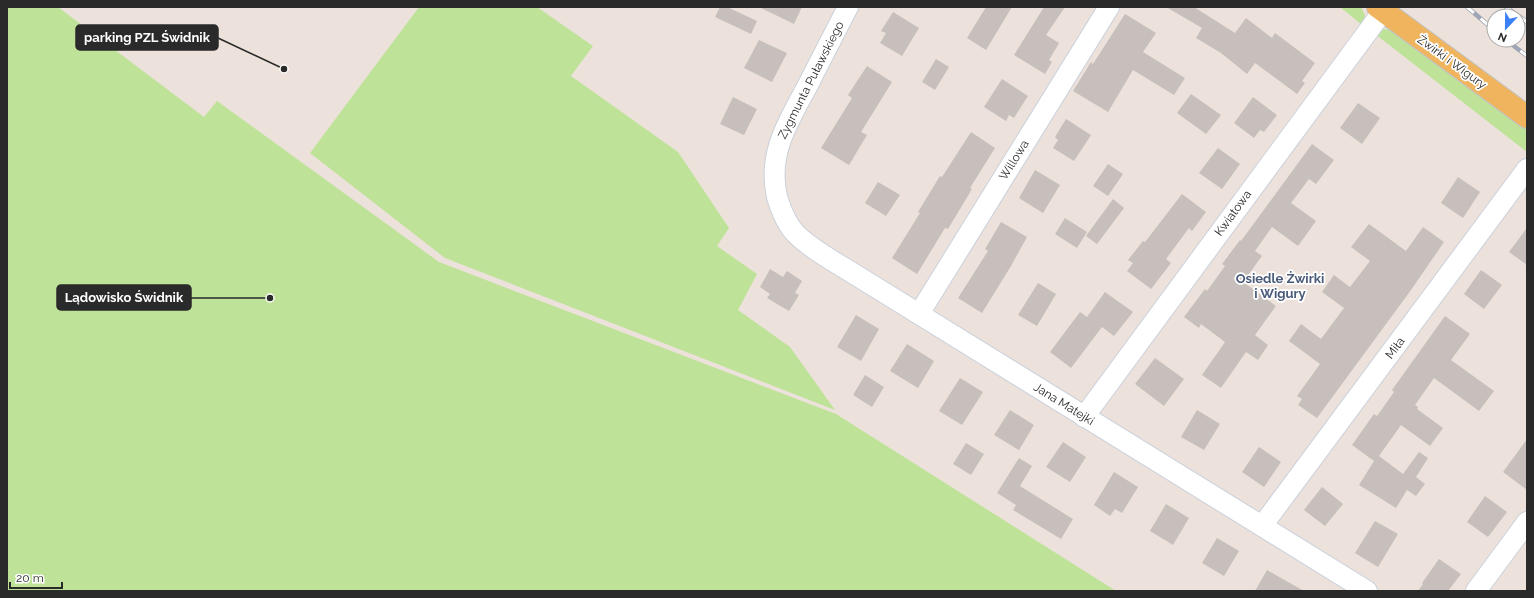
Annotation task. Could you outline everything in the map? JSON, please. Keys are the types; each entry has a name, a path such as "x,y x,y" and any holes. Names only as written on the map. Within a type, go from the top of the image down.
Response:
{"main road":[{"name":"Żwirki i Wigury","path":"1380,9 1527,117"}],"street":[{"name":"Zygmunta Puławskiego","path":"778,200 774,170 777,149 790,120 848,7"},
{"name":"Willowa","path":"919,314 1109,7"},
{"name":"Kwiatowa","path":"1084,417 1380,9"},
{"name":"Miła","path":"1262,526 1527,169"},
{"name":"Jana Matejki","path":"778,200 782,213 788,223 796,234 807,243 1084,417 1366,591"},
{"path":"1476,591 1527,522"}],"green space":[{"path":"7,7 58,7 204,117 217,101 439,262 836,414 1116,591 7,591"},
{"path":"419,7 537,7 593,46 571,76 678,152 729,228 717,246 757,274 738,310 790,347 835,410 445,258 310,153"},
{"path":"1340,7 1361,7 1365,15 1362,25"},
{"path":"1386,29 1393,31 1527,130 1527,152 1375,34 1380,30"}],"building":[{"path":"720,7 727,7 757,21 751,34 715,17"},
{"path":"759,7 802,7 794,24"},
{"path":"986,7 1012,7 986,50 967,38"},
{"path":"1044,7 1065,7 1046,35 1059,43 1049,60 1052,62 1045,74 1014,55"},
{"path":"1166,7 1194,7 1235,33 1246,18 1272,38 1275,33 1315,63 1302,81 1305,83 1297,94 1255,63 1247,74 1221,53 1196,38 1202,28"},
{"path":"893,12 919,28 902,56 880,43 886,33 881,31"},
{"path":"1125,14 1156,33 1143,52 1185,78 1174,95 1133,70 1108,112 1073,91 1091,62 1093,64"},
{"path":"759,40 787,53 772,82 744,68"},
{"path":"936,59 949,67 935,90 922,82"},
{"path":"867,66 892,82 861,132 867,135 849,165 821,148 852,98 848,95"},
{"path":"1002,79 1028,96 1014,118 1009,115 1006,121 984,107"},
{"path":"1191,94 1221,115 1206,134 1177,113"},
{"path":"733,97 757,109 744,135 720,124"},
{"path":"1253,97 1277,115 1264,132 1260,130 1254,138 1234,123"},
{"path":"1358,103 1380,118 1362,144 1340,128"},
{"path":"1066,119 1091,135 1074,161 1053,148 1058,140 1055,137"},
{"path":"971,132 995,148 970,188 972,189 948,229 945,228 917,274 892,258 920,213 918,212 940,176 942,177"},
{"path":"1312,144 1334,160 1316,184 1309,179 1291,203 1316,221 1298,246 1272,227 1255,251 1262,256 1243,282 1276,306 1255,335 1268,345 1258,360 1246,352 1221,388 1202,375 1225,342 1201,324 1199,328 1184,317 1205,289 1207,291 1225,266 1222,264 1240,240 1241,241"},
{"path":"1218,148 1240,164 1222,189 1199,173"},
{"path":"1108,164 1123,174 1108,196 1093,186"},
{"path":"1035,170 1060,185 1043,213 1019,198"},
{"path":"1458,177 1480,192 1463,218 1441,203"},
{"path":"878,182 900,195 886,216 865,203"},
{"path":"1182,194 1206,212 1192,231 1189,228 1166,259 1171,263 1151,289 1127,271 1133,263 1128,260 1143,241 1145,242"},
{"path":"1113,199 1124,208 1097,244 1086,236"},
{"path":"1065,218 1087,232 1077,248 1055,234"},
{"path":"1001,222 1027,237 982,313 958,298 988,251 985,249"},
{"path":"1369,224 1406,251 1423,227 1444,242 1411,290 1317,418 1298,405 1302,399 1297,396 1320,364 1289,341 1301,324 1321,339 1344,308 1322,292 1334,275 1350,287 1370,261 1351,247"},
{"path":"1527,228 1527,265 1509,252"},
{"path":"770,269 783,277 787,271 802,281 795,293 799,295 789,311 767,298 770,294 760,287"},
{"path":"1481,270 1502,285 1484,309 1464,294"},
{"path":"1038,283 1056,294 1037,326 1018,315"},
{"path":"1105,292 1133,312 1114,336 1102,327 1071,368 1050,352 1080,312 1087,317"},
{"path":"856,315 879,329 861,361 837,347"},
{"path":"1445,316 1470,334 1451,360 1494,391 1479,411 1434,378 1415,405 1418,407 1417,409 1443,428 1430,446 1401,425 1379,456 1403,474 1419,452 1428,458 1416,477 1425,484 1416,496 1407,490 1396,508 1359,485 1374,461 1352,445 1374,414 1377,416 1394,392 1392,390"},
{"path":"907,344 934,361 918,388 890,371"},
{"path":"1155,358 1184,379 1164,406 1135,384"},
{"path":"865,375 884,387 872,407 853,395"},
{"path":"960,378 983,392 962,425 939,411"},
{"path":"1010,410 1034,425 1019,450 994,435"},
{"path":"1197,410 1220,424 1204,450 1181,437"},
{"path":"1527,439 1527,490 1503,472"},
{"path":"1063,442 1086,457 1070,482 1046,467"},
{"path":"966,443 984,454 971,475 953,464"},
{"path":"1259,447 1281,462 1264,487 1242,472"},
{"path":"1019,458 1032,466 1020,486 1073,519 1061,539 1013,510 1016,505 997,493"},
{"path":"1114,472 1138,487 1122,513 1115,509 1110,516 1094,505"},
{"path":"1322,487 1343,504 1325,526 1304,510"},
{"path":"1485,496 1507,512 1488,537 1467,522"},
{"path":"1166,504 1189,518 1173,545 1150,531"},
{"path":"1375,521 1398,534 1378,567 1355,553"},
{"path":"1217,538 1239,551 1224,576 1202,563"},
{"path":"1439,559 1461,574 1448,591 1418,591 1423,584 1422,583"},
{"path":"1267,570 1304,591 1255,591"}],"railway":[{"path":"1467,7 1486,23"},
{"path":"1506,7 1527,22"},
{"path":"1516,48 1527,56"}],"place":[{"name":"parking PZL Świdnik","path":"284,69"},
{"name":"Lądowisko Świdnik","path":"270,298"}],"district":[{"name":"Osiedle Żwirki i Wigury","path":"1280,286"}]}
